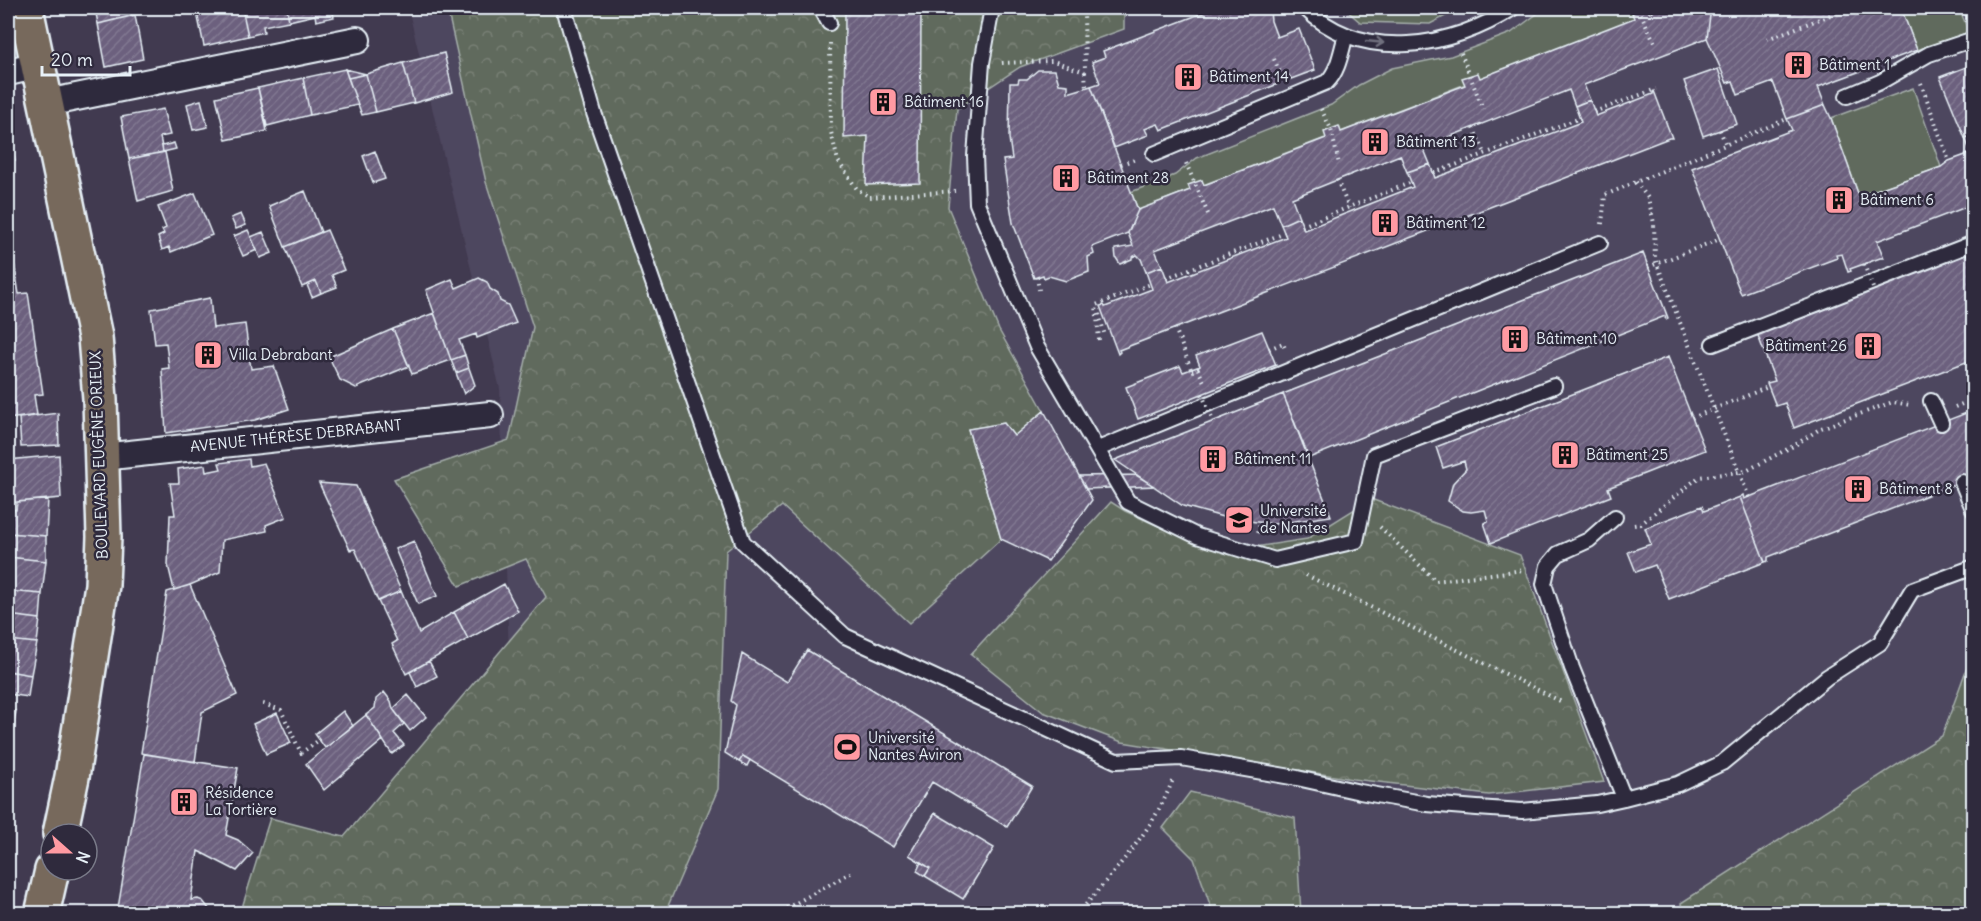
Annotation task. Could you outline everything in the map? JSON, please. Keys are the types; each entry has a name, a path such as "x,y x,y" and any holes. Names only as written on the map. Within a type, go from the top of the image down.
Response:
{"main road":[{"name":"BOULEVARD EUGÈNE ORIEUX","path":"26,8 95,337 102,456 104,537 102,585 72,777 63,822"},
{"path":"42,914 49,882"}],"street":[{"path":"47,103 357,40"},
{"path":"8,72 39,65"},
{"name":"AVENUE THÉRÈSE DEBRABANT","path":"102,456 490,415"}],"lane":[{"path":"564,8 594,113 743,543 845,636 1116,761 1181,758 1427,804 1522,811 1598,804 1678,784 1722,763 1827,677 1880,643 1912,590 1974,567"},
{"path":"821,8 829,23"},
{"path":"992,8 982,63 975,156 977,203 1037,347 1128,502 1197,536 1275,560 1356,542 1374,455 1554,386"},
{"path":"1305,8 1330,27 1346,35 1366,42 1394,44 1434,42 1481,26 1513,8"},
{"path":"1154,154 1327,81 1336,69 1346,35"},
{"path":"1847,96 1880,82 1929,54 1974,39"},
{"path":"1098,449 1600,243"},
{"path":"1713,344 1974,243"},
{"path":"1962,482 1974,511"},
{"path":"1615,517 1589,540 1558,554 1548,566 1544,584 1572,668 1624,798"}],"path":[{"path":"1084,8 1086,89"},
{"path":"1180,8 1190,8"},
{"path":"1638,8 1655,44"},
{"path":"1767,39 1849,8"},
{"path":"829,23 831,132 838,161 857,189 870,197 976,189"},
{"path":"1274,59 1282,76"},
{"path":"982,63 1053,61 1085,72"},
{"path":"1914,63 1949,161"},
{"path":"1469,76 1483,110"},
{"path":"1594,112 1656,89"},
{"path":"1321,109 1331,129 1340,164"},
{"path":"1434,173 1580,118"},
{"path":"1600,243 1605,195 1787,119"},
{"path":"1473,128 1485,153"},
{"path":"1720,130 1726,145"},
{"path":"1337,180 1349,208"},
{"path":"1196,182 1208,214"},
{"path":"1302,226 1412,182"},
{"path":"1636,182 1648,198 1654,223 1655,259 1749,497"},
{"path":"1166,278 1285,233"},
{"path":"1648,267 1720,239"},
{"path":"1864,264 1873,288"},
{"path":"1037,277 1039,290"},
{"path":"1096,305 1151,284"},
{"path":"1096,305 1105,336"},
{"path":"1096,305 1099,340"},
{"path":"1175,328 1192,370 1198,369"},
{"path":"1692,418 1768,387"},
{"path":"1202,394 1214,421"},
{"path":"1602,529 1641,524 1699,477 1746,471 1795,445 1821,428 1893,402 1936,411"},
{"path":"1362,510 1436,581 1525,570 1546,572"},
{"path":"1275,560 1593,718"},
{"path":"263,704 281,710 301,753 319,740"},
{"path":"1078,914 1146,831 1165,801 1181,758"},
{"path":"776,914 854,870"}],"shaded area":[{"name":"Université de Nantes","path":"408,8 1973,8 1974,651 1942,736 1682,903 1682,913 1301,913 1295,818 1163,828 1194,859 1213,913 663,913 516,867 500,389"}],"green space":[{"path":"447,8 1124,8 1124,29 1020,67 957,109 948,207 999,330 1044,411 1014,436 1004,423 968,429 1001,539 909,623 782,506 726,551 718,789 665,913 240,914 270,818 344,837 546,597 526,559 459,586 394,479 509,440 533,327 486,182"},
{"path":"1344,8 1461,8 1430,24 1360,22"},
{"path":"1545,8 1663,8 1138,210 1131,192 1175,175 1197,158 1331,105 1359,85 1392,68 1451,56 1511,33"},
{"path":"1901,8 1959,8 1969,32 1917,50"},
{"path":"1913,88 1941,167 1859,196 1831,118"},
{"path":"1371,499 1520,555 1604,782 1489,795 1353,779 1122,742 1043,712 971,654 1111,502 1125,511 1192,541 1236,550 1307,539"},
{"path":"1973,651 1973,913 1682,913 1681,903 1942,736"},
{"path":"1190,792 1295,818 1301,913 1213,913 1194,859 1163,828"}],"building":[{"path":"95,8 141,8 142,13 98,24"},
{"path":"196,8 242,8 248,36 204,46"},
{"path":"242,8 287,8 289,21 263,26 264,32 248,36"},
{"path":"287,8 332,8 334,17 316,21 315,15 289,21"},
{"name":"Bâtiment 16","path":"869,8 921,8 920,183 866,185 868,136 844,138 845,13 869,13"},
{"name":"Bâtiment 14","path":"1216,8 1270,10 1277,37 1299,29 1315,70 1291,79 1288,73 1276,78 1278,84 1161,130 1158,124 1145,129 1148,135 1114,148 1091,86 1100,83 1092,62 1105,57 1103,51"},
{"name":"Bâtiment 13","path":"1647,8 1649,12 1662,8 1711,8 1707,38 1584,85 1590,100 1575,106 1569,90 1423,147 1430,164 1407,172 1400,155 1292,198 1299,217 1281,225 1273,205 1155,250 1162,266 1146,272 1137,255 1120,264 1116,258 1115,249 1133,246 1128,233 1138,210 1190,190 1188,185 1202,180 1204,185 1326,138 1324,132 1331,129 1339,126 1341,132 1465,85 1462,78 1478,73 1480,78 1634,18 1632,13"},
{"name":"Bâtiment 1","path":"1711,8 1901,8 1917,50 1818,87 1825,105 1787,119 1773,82 1738,95 1733,81 1727,83 1707,38"},
{"path":"135,15 143,59 106,67 98,24"},
{"path":"444,53 453,92 414,103 403,63"},
{"path":"403,63 414,103 376,112 366,74"},
{"path":"1974,64 1974,135 1965,138 1940,77"},
{"path":"345,69 358,105 310,115 303,78"},
{"path":"345,69 366,74 348,78"},
{"path":"1718,69 1737,124 1703,136 1684,81"},
{"name":"Bâtiment 28","path":"1038,70 1055,70 1059,84 1068,85 1068,93 1091,86 1138,210 1128,233 1092,247 1094,254 1088,257 1089,272 1066,281 1049,276 1044,278 1043,275 1034,278 1013,223 1003,160 1012,159 1009,138 1010,83 1018,83 1019,79 1027,79"},
{"path":"366,74 376,112 362,115 348,78"},
{"path":"303,78 310,115 267,126 258,88"},
{"path":"258,88 267,131 226,140 216,97"},
{"name":"Bâtiment 12","path":"1654,91 1672,138 1119,350 1118,354 1100,306 1105,307 1152,289 1146,272 1162,266 1168,282 1286,237 1281,225 1299,217 1304,230 1413,187 1407,172 1430,164 1435,178 1581,122 1575,106 1582,103 1590,100 1596,116 1653,94"},
{"path":"201,100 208,127 193,130 187,104"},
{"name":"Bâtiment 6","path":"1825,105 1859,196 1941,167 1949,161 1971,153 1965,138 1974,135 1974,204 1877,241 1884,258 1850,269 1851,271 1848,272 1842,254 1836,255 1837,258 1741,294 1692,168 1792,130 1787,119"},
{"path":"163,109 170,135 160,137 163,152 129,159 121,117"},
{"path":"8,125 15,160 8,161"},
{"path":"174,143 176,149 163,152 162,146"},
{"path":"375,151 385,179 373,183 363,156"},
{"path":"165,152 173,191 138,201 129,159"},
{"path":"305,191 321,232 285,247 269,206"},
{"path":"195,193 212,235 171,252 169,247 162,250 158,237 164,234 162,230 166,228 158,207"},
{"path":"241,214 246,225 236,229 231,218"},
{"path":"8,230 15,268 8,270"},
{"path":"248,230 257,250 243,256 234,236"},
{"path":"327,230 344,270 332,275 337,287 321,293 316,281 302,287 285,247"},
{"path":"263,232 272,253 260,258 251,237"},
{"name":"Bâtiment 26","path":"1974,249 1974,359 1794,428 1785,403 1776,406 1767,383 1775,381 1757,333"},
{"name":"Bâtiment 10","path":"1643,253 1668,318 1666,319 1665,316 1309,458 1283,394"},
{"path":"15,268 19,294 28,293 43,394 34,395 37,415 8,419 8,270"},
{"path":"479,278 487,282 490,289 498,294 500,301 508,305 516,323 477,338 476,334 459,340 465,355 451,360 426,290 452,279 456,288"},
{"path":"316,281 321,293 312,297 307,285"},
{"name":"Villa Debrabant","path":"210,298 213,328 245,324 251,369 274,366 289,409 255,420 166,433 162,369 169,368 166,343 155,344 151,309"},
{"path":"434,313 451,360 412,374 393,329"},
{"path":"393,329 409,366 356,388 340,380 329,357"},
{"path":"1262,331 1276,365 1138,419 1126,387 1180,366 1183,372 1200,366 1196,356"},
{"path":"465,355 469,368 456,373 451,360"},
{"name":"Bâtiment 25","path":"1668,357 1705,450 1608,488 1611,496 1491,543 1484,523 1488,521 1485,510 1463,511 1448,501 1453,483 1466,469 1464,461 1443,468 1436,447"},
{"path":"469,368 475,385 464,394 456,373"},
{"name":"Bâtiment 11","path":"1283,394 1331,516 1275,524 1230,519 1183,506 1115,460"},
{"name":"Bâtiment 8","path":"1974,410 1974,477 1768,557 1768,561 1765,562 1740,497 1743,495 1744,499"},
{"path":"1044,411 1092,500 1048,561 1001,539 968,429 1004,423 1014,436"},
{"path":"58,413 59,445 21,447 19,418"},
{"path":"59,455 61,498 8,503 8,460"},
{"path":"249,459 250,466 264,463 286,517 266,525 267,531 222,540 220,572 174,590 168,565 170,515 175,515 170,483 179,483 178,469 205,465 206,472 221,469 219,463"},
{"path":"1136,475 1154,486 1086,489 1079,476"},
{"path":"319,483 356,486 401,591 378,601 355,549 350,550"},
{"path":"1740,497 1765,562 1669,599 1655,565 1636,572 1628,552 1651,544 1645,528 1702,506 1704,511"},
{"path":"48,499 46,536 8,533 8,511 9,509 16,510 17,502"},
{"path":"8,533 46,536 46,561 8,557"},
{"path":"414,541 437,596 418,604 395,549"},
{"path":"8,557 46,561 42,594 8,591"},
{"path":"504,584 518,611 468,639 454,612"},
{"path":"190,585 237,695 202,712 195,762 141,753 167,592"},
{"path":"8,591 42,594 40,619 8,615"},
{"path":"401,591 419,633 454,612 468,639 406,674 392,644 397,641 378,601"},
{"path":"8,615 40,619 37,643 8,640"},
{"path":"8,640 37,643 31,675 8,671"},
{"name":"Université Nantes Aviron","path":"807,650 1032,786 1007,827 932,782 893,847 743,756 739,762 725,753 736,705 731,701 742,654 787,682"},
{"path":"429,661 437,676 417,687 410,672"},
{"path":"8,671 31,675 28,697 8,694"},
{"path":"384,692 404,724 394,733 404,745 392,754 366,715 375,708 376,699"},
{"path":"408,695 426,717 410,731 393,709"},
{"path":"8,710 16,711 10,746 8,745"},
{"path":"343,711 353,726 325,748 315,734"},
{"path":"277,713 291,743 266,754 253,724"},
{"path":"366,715 383,740 324,790 306,764"},
{"name":"Résidence La Tortière","path":"144,754 238,768 226,835 238,840 253,853 237,871 198,851 191,900 203,901 213,914 117,914"},
{"path":"743,756 750,760 747,766 739,762"},
{"path":"935,813 994,848 963,899 925,876 930,868 909,855"},
{"path":"921,862 930,868 925,876 917,871"}],"place":[{"name":"Bâtiment 1","path":"1798,65"},
{"name":"Bâtiment 14","path":"1188,77"},
{"name":"Bâtiment 16","path":"883,102"},
{"name":"Bâtiment 13","path":"1375,142"},
{"name":"Bâtiment 28","path":"1066,178"},
{"name":"Bâtiment 6","path":"1839,200"},
{"name":"Bâtiment 12","path":"1385,223"},
{"name":"Bâtiment 10","path":"1515,339"},
{"name":"Bâtiment 26","path":"1868,346"},
{"name":"Villa Debrabant","path":"208,355"},
{"name":"Bâtiment 25","path":"1565,455"},
{"name":"Bâtiment 11","path":"1213,459"},
{"name":"Bâtiment 8","path":"1858,489"},
{"name":"Université de Nantes","path":"1239,520"},
{"name":"Université Nantes Aviron","path":"847,747"},
{"name":"Résidence La Tortière","path":"184,802"}]}
